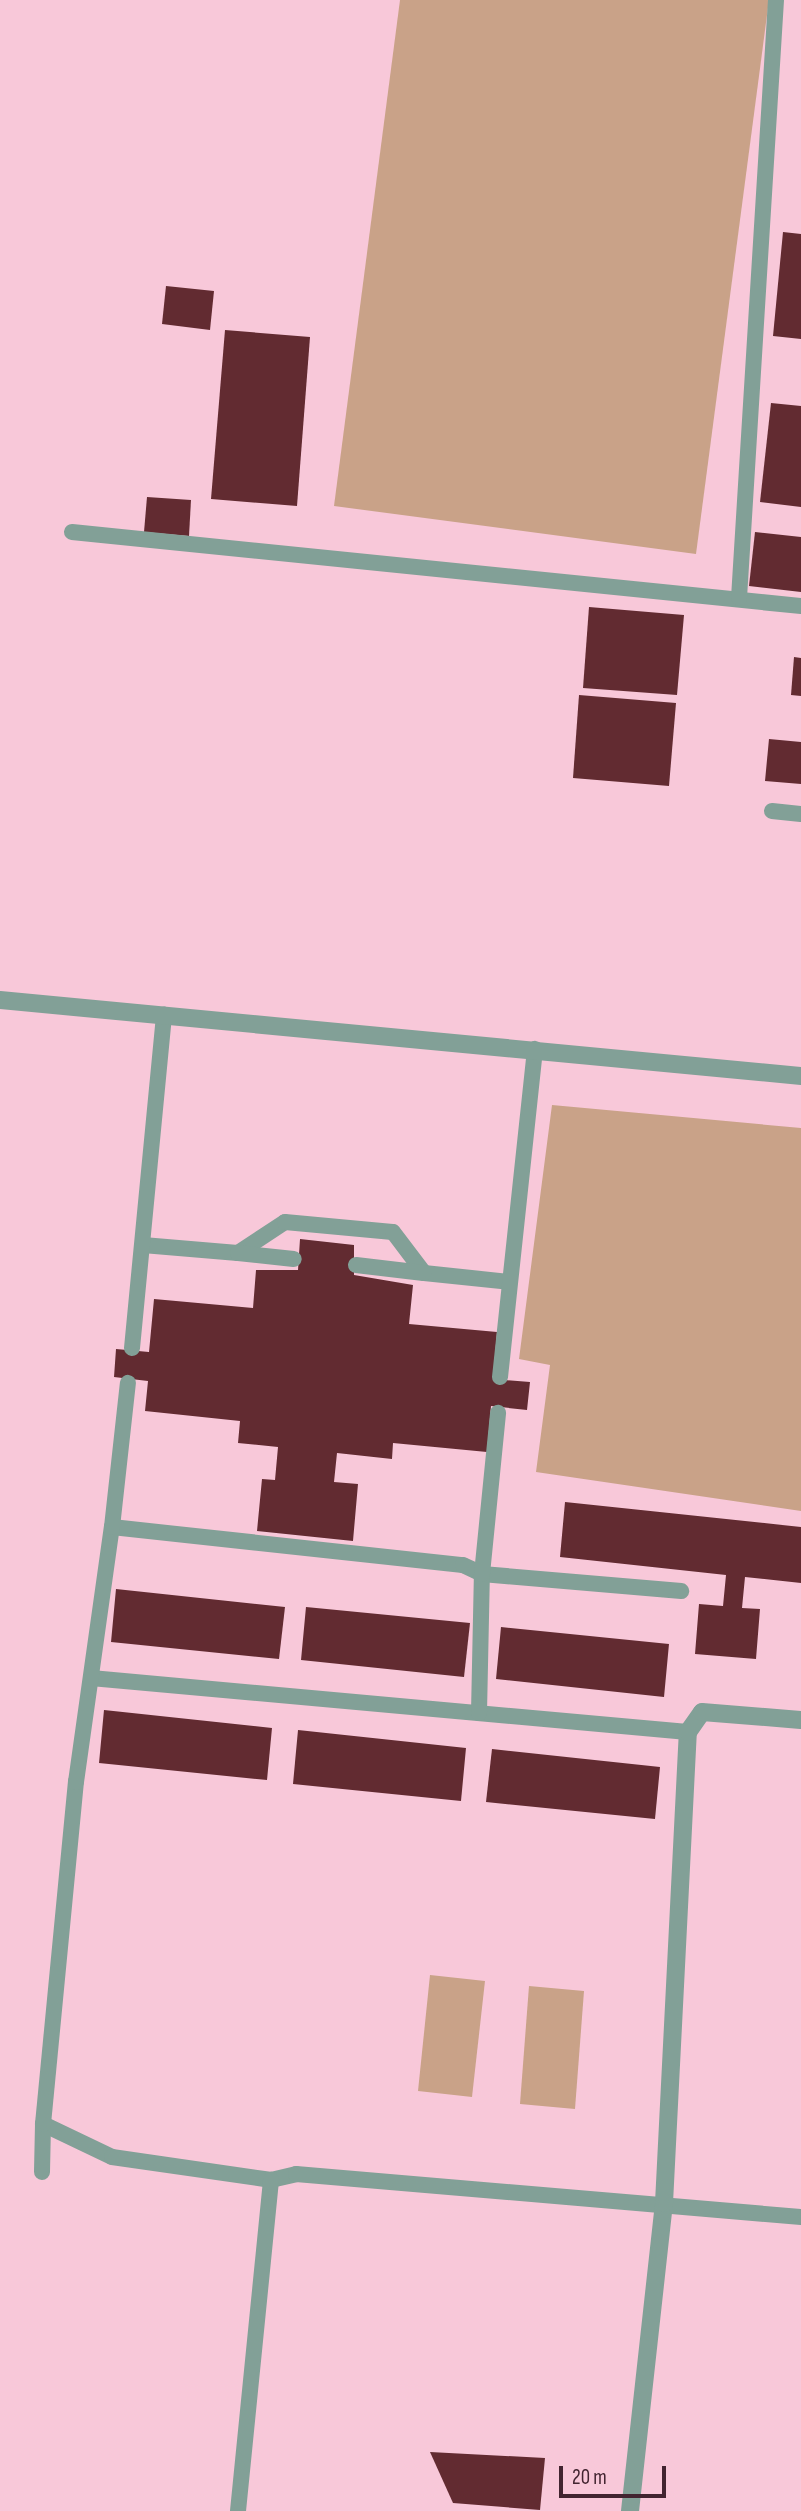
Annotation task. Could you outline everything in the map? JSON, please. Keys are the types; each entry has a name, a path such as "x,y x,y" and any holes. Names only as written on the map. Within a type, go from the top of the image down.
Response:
{"street":[{"path":"0,1000 801,1076"},
{"path":"630,2511 664,2203 688,1732 702,1712 801,1720"}],"lane":[{"path":"739,598 776,0"},
{"path":"72,532 801,606"},
{"path":"772,811 801,814"},
{"path":"132,1348 164,1015"},
{"path":"500,1377 535,1049"},
{"path":"238,1253 285,1222 393,1232 424,1273"},
{"path":"144,1245 294,1259"},
{"path":"356,1265 509,1282"},
{"path":"42,2172 43,2124 76,1783 112,1527 128,1383"},
{"path":"479,1713 482,1574 498,1413"},
{"path":"112,1527 463,1565 482,1574 681,1591"},
{"path":"91,1678 688,1732"},
{"path":"43,2124 112,2157 271,2180 296,2174 664,2203 801,2217"},
{"path":"238,2511 271,2180"}],"shaded area":[{"path":"400,0 769,0 696,554 334,506"},
{"path":"552,1105 801,1128 801,1511 536,1472 550,1365 519,1359"},
{"path":"430,1975 485,1981 472,2097 418,2091"},
{"path":"529,1986 584,1991 575,2109 520,2104"}],"building":[{"path":"783,232 801,234 801,339 773,336"},
{"path":"166,286 214,291 210,330 162,324"},
{"path":"225,330 310,337 297,506 211,499"},
{"path":"771,403 801,406 801,507 760,502"},
{"path":"147,497 191,500 189,536 144,532"},
{"path":"755,532 801,537 801,592 749,586"},
{"path":"589,607 684,615 677,695 583,688"},
{"path":"794,657 801,658 801,696 791,695"},
{"path":"579,695 676,703 669,786 573,778"},
{"path":"769,739 801,742 801,784 765,781"},
{"path":"300,1239 354,1245 354,1275 413,1285 409,1324 497,1332 493,1379 530,1382 527,1410 491,1406 487,1452 393,1443 392,1459 337,1453 334,1482 358,1484 353,1541 257,1531 262,1479 275,1480 278,1447 238,1443 240,1421 145,1411 148,1381 114,1377 116,1349 149,1352 154,1299 253,1308 256,1270 298,1270"},
{"path":"565,1502 801,1527 801,1583 745,1577 742,1608 760,1609 756,1659 695,1654 699,1604 723,1606 726,1575 560,1557"},
{"path":"116,1589 285,1607 279,1659 111,1642"},
{"path":"306,1607 470,1623 464,1677 301,1660"},
{"path":"501,1627 669,1644 664,1697 496,1679"},
{"path":"104,1710 272,1728 267,1780 99,1763"},
{"path":"298,1730 466,1748 461,1801 293,1784"},
{"path":"492,1749 660,1767 655,1819 486,1802"},
{"path":"430,2452 545,2458 540,2510 453,2503"}]}
